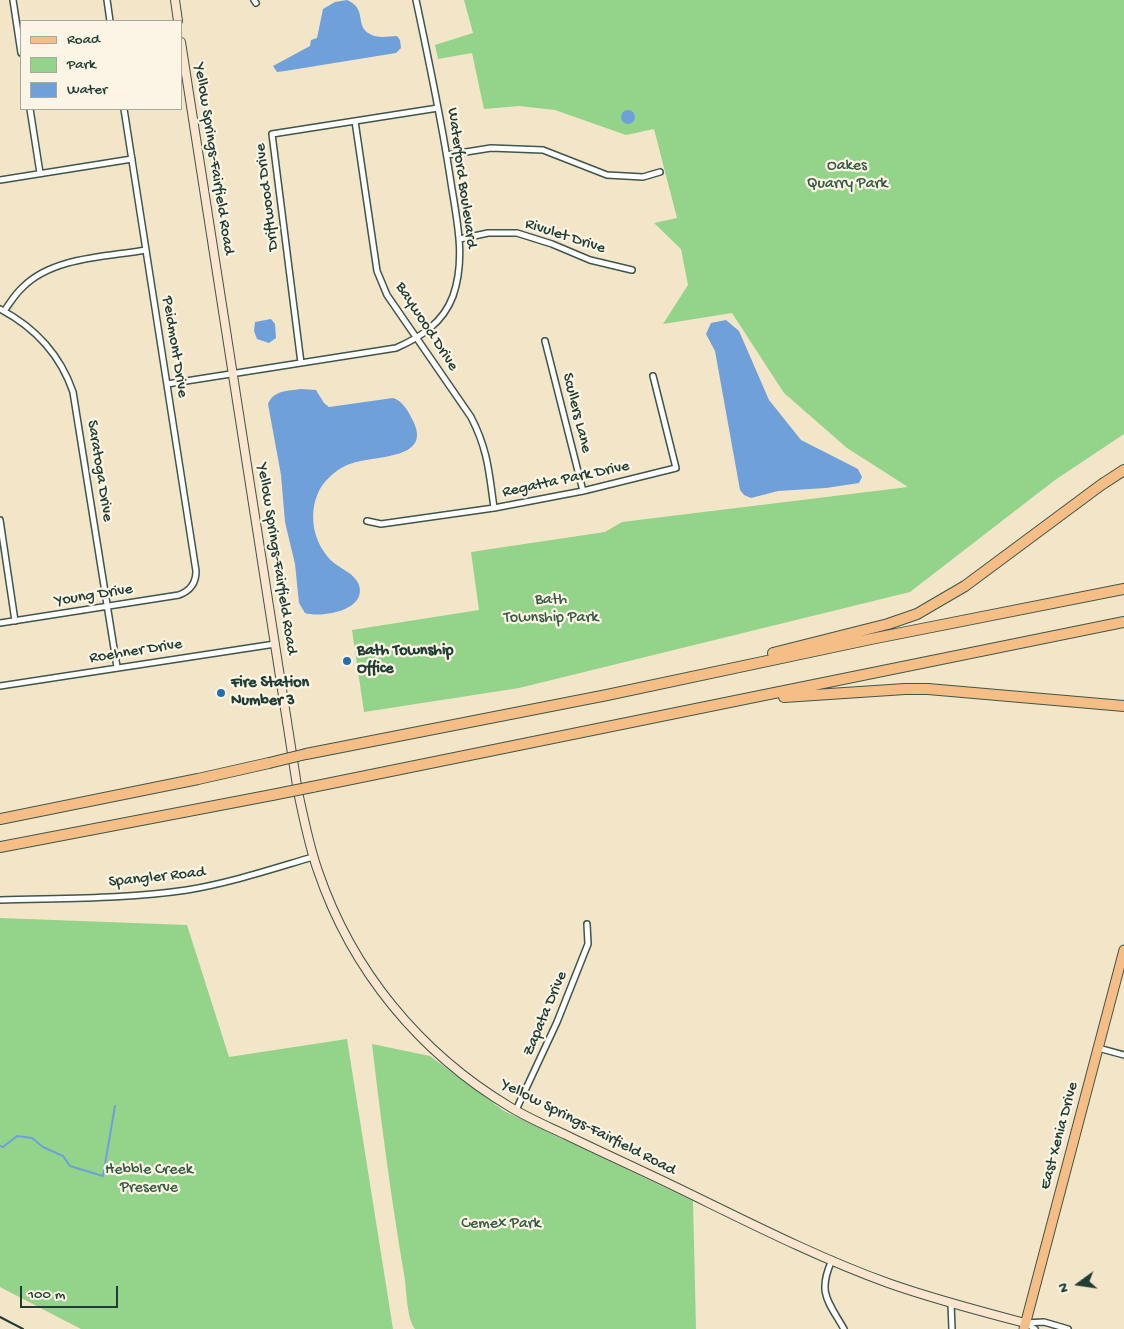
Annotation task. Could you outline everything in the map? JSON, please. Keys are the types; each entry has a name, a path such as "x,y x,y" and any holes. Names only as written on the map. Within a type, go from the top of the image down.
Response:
{"highway":[{"path":"607,695 888,624 917,614 965,586 1124,470"},
{"path":"0,819 198,780 306,754 607,695 871,639 1124,589"},
{"path":"0,847 707,708 1124,622"},
{"path":"707,708 782,698 905,689 1124,706"}],"main road":[{"path":"175,0 178,20"},
{"name":"Yellow Springs-Fairfield Road","path":"182,48 298,792 313,857 324,890 366,972 392,1007 418,1036 449,1064 480,1088 516,1110 622,1163 832,1260 886,1282 950,1304 1025,1326"},
{"name":"East Xenia Drive","path":"1025,1326 1124,950"}],"street":[{"path":"13,0 20,46"},
{"path":"107,0 110,20"},
{"name":"Waterford Boulevard","path":"167,384 396,348 417,339 438,322 453,298 460,270 460,239 447,155 416,0"},
{"name":"Driftwood Drive","path":"301,363 272,134 438,108"},
{"path":"30,110 40,173"},
{"name":"Peidmont Drive","path":"124,110 196,571 195,580 190,589"},
{"name":"Baywood Drive","path":"355,121 377,271 387,295 471,417 481,436 488,457 494,508"},
{"path":"447,155 491,148 543,150 607,175 643,177 660,172"},
{"path":"0,180 132,159"},
{"name":"Rivulet Drive","path":"460,239 488,233 517,233 552,244 590,260 632,270"},
{"path":"2,310 23,286 36,276 50,269 68,263 146,250"},
{"name":"Saratoga Drive","path":"2,310 27,325 45,342 60,362 73,392 117,667"},
{"name":"Scullers Lane","path":"544,341 583,491"},
{"name":"Regatta Park Drive","path":"367,521 382,524 494,508 583,491 676,468 653,376"},
{"path":"0,520 16,621"},
{"name":"Young Drive","path":"0,623 178,596 190,589"},
{"name":"Roehner Drive","path":"0,686 275,644"},
{"name":"Spangler Road","path":"0,900 143,895 186,890 220,884 313,857"},
{"name":"Zapata Drive","path":"516,1110 557,1022 588,944 587,924"},
{"path":"1098,1048 1124,1055"},
{"path":"832,1260 825,1279 825,1296 844,1329"},
{"path":"950,1304 952,1329"},
{"path":"1025,1326 1044,1322 1068,1329"},
{"path":"1025,1326 1035,1329"}],"green space":[{"name":"Oakes Quarry Park","path":"464,0 1124,0 1124,434 1055,480 910,592 519,688 364,712 352,630 479,610 471,552 605,532 622,522 908,487 847,448 784,393 732,313 663,324 688,285 681,249 654,223 677,218 654,129 626,135 555,110 519,106 484,109 472,53 438,59 435,45 473,33"},
{"name":"Hebble Creek Preserve","path":"0,918 187,925 229,1057 347,1039 393,1329 81,1329 0,1287"},
{"name":"Cemex Park","path":"372,1044 430,1056 504,1111 693,1201 696,1329 415,1329 408,1311"}],"water":[{"path":"347,0 357,8 365,31 376,36 397,36 400,40 401,48 396,53 277,72 273,66 310,46 311,40 317,38 323,9 335,2"},
{"path":"628,110 633,112 635,117 633,122 628,124 623,122 621,117 623,112"},
{"path":"271,319 275,324 276,338 269,343 257,339 254,331 255,322"},
{"path":"726,320 739,331 769,400 801,440 858,469 862,477 859,483 826,488 778,491 751,498 744,495 740,490 715,351 706,334 711,323"},
{"path":"301,389 316,390 324,403 329,407 393,398 402,403 406,408 417,431 416,441 410,448 400,453 363,460 343,467 325,482 319,491 313,510 314,530 317,539 327,556 355,578 359,585 360,594 350,607 331,613 305,613 299,603 295,564 285,522 281,475 268,404 277,394"}],"waterway":[{"path":"0,1146 3,1147 17,1136 32,1138 43,1147 63,1156 70,1166 103,1176 115,1106"}],"railway":[{"path":"0,1317 23,1329"}],"place":[{"name":"Bath Township Office","path":"347,661"},
{"name":"Fire Station Number 3","path":"221,693"}],"park label":[{"name":"Bath Township Park","path":"551,610"}]}
